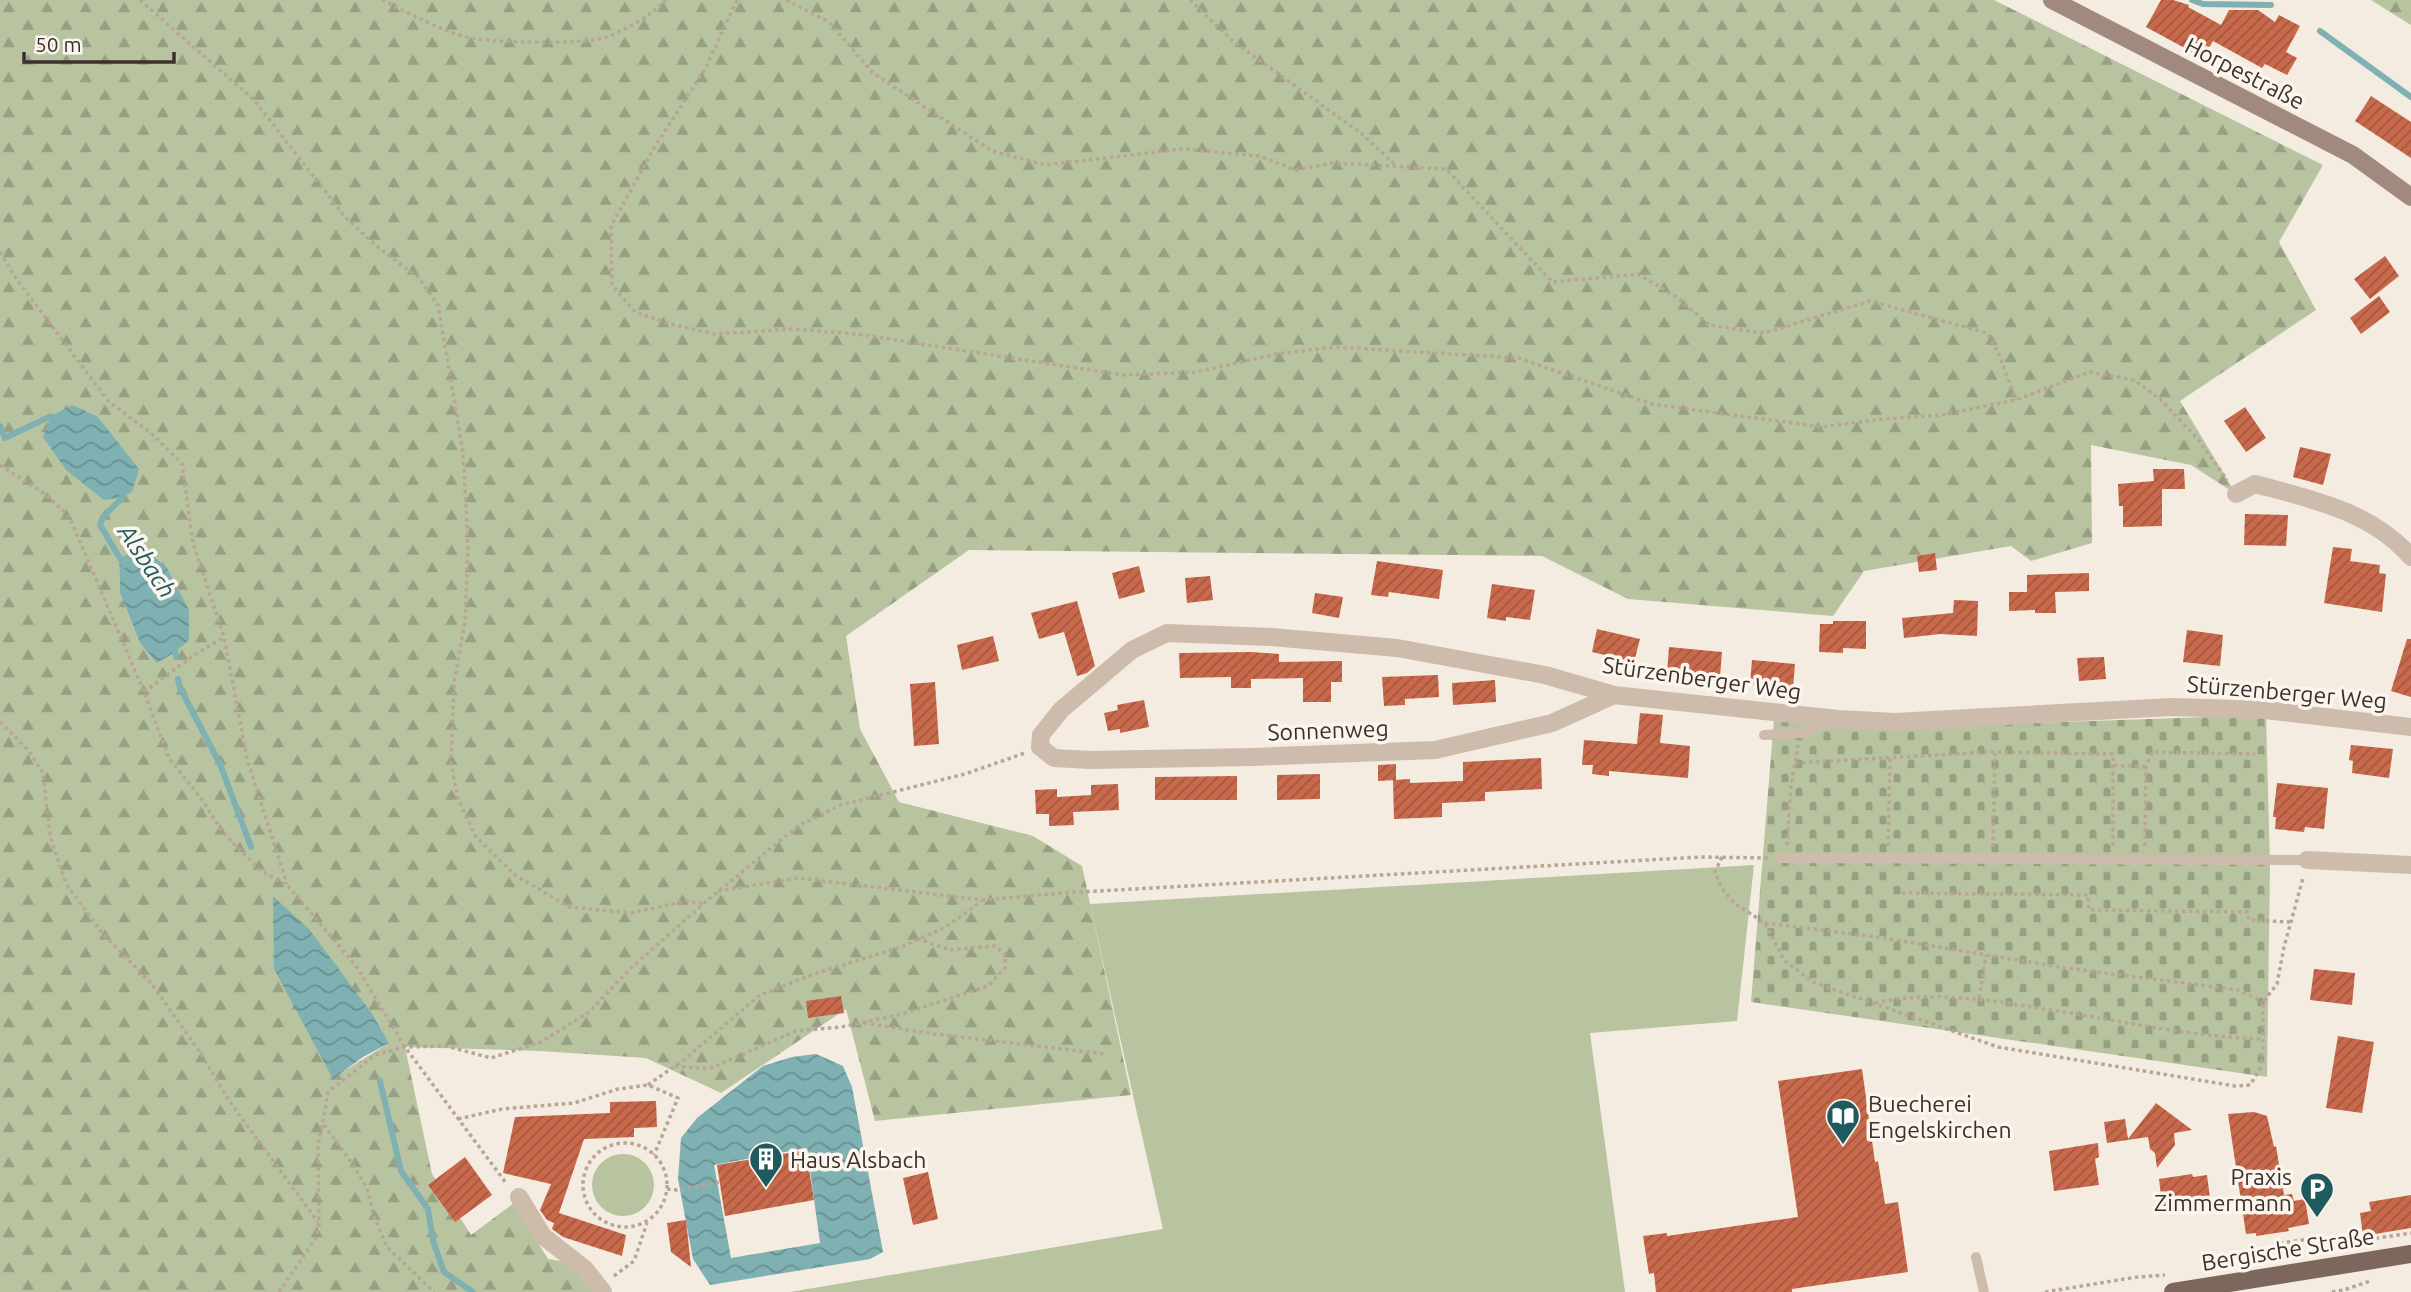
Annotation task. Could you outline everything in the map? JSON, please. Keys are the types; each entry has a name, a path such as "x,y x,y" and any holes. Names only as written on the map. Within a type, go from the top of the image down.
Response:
{"main road":[{"name":"Bergische Straße","path":"2170,1284 2411,1254"}],"street":[{"name":"Horpestraße","path":"2052,0 2353,155 2411,197"},
{"path":"2236,494 2255,484 2356,514 2403,548 2411,557"},
{"name":"Stürzenberger Weg","path":"1040,747 1041,735 1061,710 1132,650 1167,633 1272,637 1397,648 1545,675 1614,695 1838,719 1895,722 2172,707 2265,710 2411,727"},
{"name":"Sonnenweg","path":"1040,747 1054,758 1090,760 1435,750 1552,723 1614,695"},
{"path":"2307,860 2411,865"},
{"path":"519,1197 543,1236 585,1269 601,1289"}],"lane":[{"path":"1764,734 1802,733 1838,719"},
{"path":"1783,858 2307,860"},
{"path":"1976,1257 1984,1292"}],"path":[{"path":"140,0 254,100 346,218 380,249 419,278 438,305 463,452 468,544 465,622 454,683 451,762 458,799 476,837 515,875 569,907 631,913 686,901 703,904"},
{"path":"382,0 467,37 540,43 605,38 656,10 666,0"},
{"path":"737,0 705,69 654,148 611,226 612,285 635,312 670,324 715,334 794,329 856,334 1123,375 1196,372 1276,354 1336,348 1518,358 1652,404 1822,427 1941,415 2016,400 2090,372 2134,380 2160,399 2198,439 2236,494"},
{"path":"786,0 829,22 873,73 992,151 1045,165 1183,149 1259,156 1296,170 1334,163 1446,169 1552,282 1638,274 1678,298 1709,325 1764,333 1870,301 1987,333 1998,352 2016,400"},
{"path":"1190,0 1233,41 1362,134 1396,166"},
{"path":"0,252 15,277 109,402 151,433 182,464 193,543 224,637 247,759 288,886"},
{"path":"0,466 45,494 69,516 145,692 169,758 203,801 224,834 260,870 288,886 356,966 405,1047 502,1180 519,1197"},
{"path":"145,692 193,656 224,637"},
{"path":"0,723 28,750 43,773 50,836 66,884 103,934 151,983 200,1051 230,1102 319,1224"},
{"path":"718,891 798,878 984,900 1250,882 1722,857 1783,858 1790,786 1802,733"},
{"path":"279,1292 316,1238 319,1224 318,1147 328,1092 375,1055 405,1047 446,1046 491,1058 541,1042 589,1012 631,968 798,825 841,805 965,774 1040,747"},
{"path":"1794,763 1995,752 2113,754 2112,858"},
{"path":"1992,859 1995,752"},
{"path":"2145,858 2146,767 2152,752 2255,754"},
{"path":"1888,859 1890,758"},
{"path":"2114,765 2146,767"},
{"path":"1722,857 1716,872 1721,887 1734,903 1765,923 2239,990 2263,1002"},
{"path":"1765,923 1784,960 1813,982 1998,1047 2235,1086 2250,1085 2260,1069 2263,1002 2277,984 2307,860"},
{"path":"1902,894 2088,895 2089,910 2248,912 2249,920 2290,922"},
{"path":"457,1119 502,1109 574,1103 618,1089 648,1085 675,1066 760,995 919,939 946,927 984,900"},
{"path":"675,1066 709,1069 796,1031 862,1023 902,1014 988,986 1005,968 1005,954 995,946 950,950 919,939"},
{"path":"1979,998 1986,955"},
{"path":"1872,1004 1901,997 1979,998 2222,1038 2263,1039"},
{"path":"862,1023 1105,1054"},
{"path":"648,1085 678,1098 654,1155"},
{"path":"323,1124 367,1188 374,1217 387,1247 434,1292"},
{"path":"601,1289 634,1261 648,1221 664,1202 667,1189 662,1165 642,1147 628,1143 614,1144 600,1151 590,1161 583,1181 586,1203 594,1215 606,1224 627,1227 648,1221"},
{"path":"667,1189 677,1190 719,1182"},
{"path":"2241,1261 2272,1251 2275,1244 2315,1238 2322,1243 2351,1242 2411,1233"},
{"path":"2045,1292 2137,1277 2170,1284"}],"green space":[{"path":"0,0 1994,0 2323,165 2279,242 2316,310 2180,401 2236,494 2191,465 2091,445 2092,543 2031,561 2011,546 1864,571 1833,616 1628,599 1542,556 969,550 846,636 860,729 899,802 1033,836 1082,866 1131,1095 875,1121 846,1009 721,1093 646,1058 540,1051 405,1047 432,1174 471,1235 514,1203 548,1259 579,1264 595,1292 0,1292","holes":["119,558 140,643 120,593","373,1015 389,1043 333,1078"]},
{"path":"2371,0 2411,0 2411,25"},
{"path":"2266,715 2270,865 2267,1077 1751,1002 1774,719 1888,728"},
{"path":"1754,865 1737,1021 1590,1033 1625,1292 790,1292 1163,1229 1090,904"},
{"path":"623,1154 645,1163 654,1185 645,1207 623,1216 601,1207 592,1185 601,1163"}],"water":[{"path":"73,405 98,417 139,469 132,492 123,497 104,500 66,470 43,437 51,416"},
{"path":"144,548 167,568 189,610 189,640 157,663 140,643 120,593 119,558"},
{"path":"273,896 309,929 373,1015 389,1043 363,1057 333,1079 274,969"},
{"path":"816,1054 843,1066 852,1087 883,1252 870,1259 710,1285 693,1259 678,1179 681,1138 697,1118 763,1066 792,1057","holes":["807,1148 820,1243 731,1258 714,1165"]}],"building":[{"path":"2161,0 2173,0 2189,5 2188,7 2221,25 2229,10 2258,10 2275,22 2279,15 2300,26 2286,52 2297,58 2287,75 2265,64 2262,68 2213,41 2203,58 2146,27"},
{"path":"2371,96 2411,122 2411,158 2355,121"},
{"path":"2385,256 2399,276 2370,299 2354,279"},
{"path":"2379,296 2390,312 2361,334 2350,318"},
{"path":"2245,407 2266,438 2246,452 2224,421"},
{"path":"2300,447 2331,454 2323,485 2293,477"},
{"path":"2153,469 2184,469 2185,489 2162,489 2162,526 2123,527 2123,506 2119,506 2118,484 2154,481"},
{"path":"2245,514 2288,515 2286,546 2244,545"},
{"path":"2333,547 2352,549 2350,561 2380,565 2379,573 2386,574 2382,612 2324,603"},
{"path":"1935,553 1937,570 1919,572 1917,556"},
{"path":"1377,561 1443,570 1439,599 1389,592 1388,597 1371,595"},
{"path":"1139,566 1145,592 1119,599 1112,573"},
{"path":"2089,573 2089,591 2055,592 2056,613 2035,613 2035,610 2009,611 2009,592 2027,592 2027,575"},
{"path":"1210,576 1213,600 1187,603 1185,578"},
{"path":"1492,584 1535,590 1530,620 1506,617 1506,621 1487,618"},
{"path":"1315,593 1343,597 1339,618 1312,613"},
{"path":"1954,600 1978,601 1977,636 1940,634 1904,638 1902,618 1953,613"},
{"path":"1077,601 1095,666 1087,673 1077,676 1064,632 1039,639 1031,613"},
{"path":"1833,621 1866,621 1866,649 1843,648 1843,653 1819,652 1820,624 1833,624"},
{"path":"1597,629 1640,639 1634,662 1592,652"},
{"path":"2187,630 2223,635 2220,666 2183,662"},
{"path":"993,636 999,661 962,670 957,645"},
{"path":"2407,639 2411,639 2411,697 2391,691"},
{"path":"1669,647 1722,652 1720,677 1667,673"},
{"path":"1179,653 1279,654 1279,662 1342,661 1342,682 1331,682 1331,702 1303,702 1303,678 1251,679 1251,688 1231,688 1231,677 1180,678"},
{"path":"2104,657 2106,679 2079,681 2077,658"},
{"path":"1752,660 1795,664 1793,688 1750,684"},
{"path":"1438,675 1439,697 1405,699 1405,705 1384,706 1382,677"},
{"path":"1495,680 1496,702 1453,705 1452,683"},
{"path":"935,682 939,744 914,746 910,684"},
{"path":"1144,700 1149,727 1120,733 1120,729 1108,731 1104,713 1118,710 1117,705"},
{"path":"1640,713 1663,715 1660,743 1690,746 1688,778 1609,771 1609,776 1592,774 1593,765 1582,765 1584,740 1637,744"},
{"path":"2351,745 2393,749 2389,778 2352,773 2353,761 2349,760"},
{"path":"1541,758 1542,789 1485,792 1485,801 1442,803 1442,817 1394,819 1393,780 1410,779 1410,783 1463,781 1463,762"},
{"path":"1396,764 1396,780 1378,781 1378,765"},
{"path":"1320,774 1320,799 1277,800 1277,775"},
{"path":"1237,776 1237,800 1155,800 1155,777"},
{"path":"2277,783 2328,788 2324,829 2305,827 2304,832 2275,829 2276,817 2273,817"},
{"path":"1118,784 1119,810 1073,812 1074,825 1049,826 1049,814 1036,814 1035,790 1057,789 1057,797 1091,795 1091,785"},
{"path":"2314,969 2355,973 2352,1005 2310,1000"},
{"path":"841,996 844,1013 808,1018 806,1001"},
{"path":"2338,1036 2374,1042 2362,1113 2326,1108"},
{"path":"1862,1069 1875,1162 1878,1161 1885,1204 1898,1202 1908,1272 1792,1289 1792,1292 1656,1292 1654,1273 1649,1274 1643,1236 1667,1233 1667,1236 1798,1217 1778,1081"},
{"path":"656,1101 657,1127 634,1128 634,1137 584,1139 559,1213 626,1235 622,1256 563,1237 552,1229 554,1223 547,1220 540,1210 551,1184 503,1173 515,1117 610,1113 610,1102"},
{"path":"2156,1103 2192,1130 2174,1133 2175,1145 2157,1168 2155,1153 2150,1149 2148,1137 2107,1143 2104,1122 2125,1119 2128,1139"},
{"path":"2254,1112 2267,1116 2274,1147 2276,1146 2284,1195 2292,1194 2294,1201 2305,1199 2309,1224 2288,1228 2289,1231 2256,1236 2256,1233 2246,1234 2228,1114"},
{"path":"2098,1143 2099,1157 2095,1159 2099,1185 2054,1191 2049,1151"},
{"name":"Haus Alsbach","path":"806,1150 814,1200 725,1216 717,1165"},
{"path":"465,1157 492,1195 455,1222 428,1185"},
{"path":"928,1172 938,1219 913,1225 903,1178"},
{"path":"2192,1174 2193,1177 2207,1175 2211,1206 2195,1208 2192,1212 2184,1213 2180,1210 2163,1213 2159,1179"},
{"path":"2411,1195 2411,1228 2363,1236 2360,1213 2371,1211 2369,1202"},
{"path":"686,1220 691,1267 671,1252 667,1223"}],"waterway":[{"path":"2192,0 2203,4 2271,5"},
{"path":"2320,31 2411,97"},
{"name":"Alsbach","path":"0,426 5,438 51,416 56,421"},
{"name":"Alsbach","path":"120,490 123,497 103,517 100,525 124,565"},
{"name":"Alsbach","path":"174,644 176,657"},
{"name":"Alsbach","path":"178,679 180,688 220,764 251,847"},
{"name":"Alsbach","path":"380,1081 401,1171 428,1209 433,1241 444,1272 473,1292"}],"place":[{"name":"Buecherei Engelskirchen","path":"1843,1146"},
{"name":"Haus Alsbach","path":"766,1189"},
{"name":"Praxis Zimmermann","path":"2317,1219"}]}
